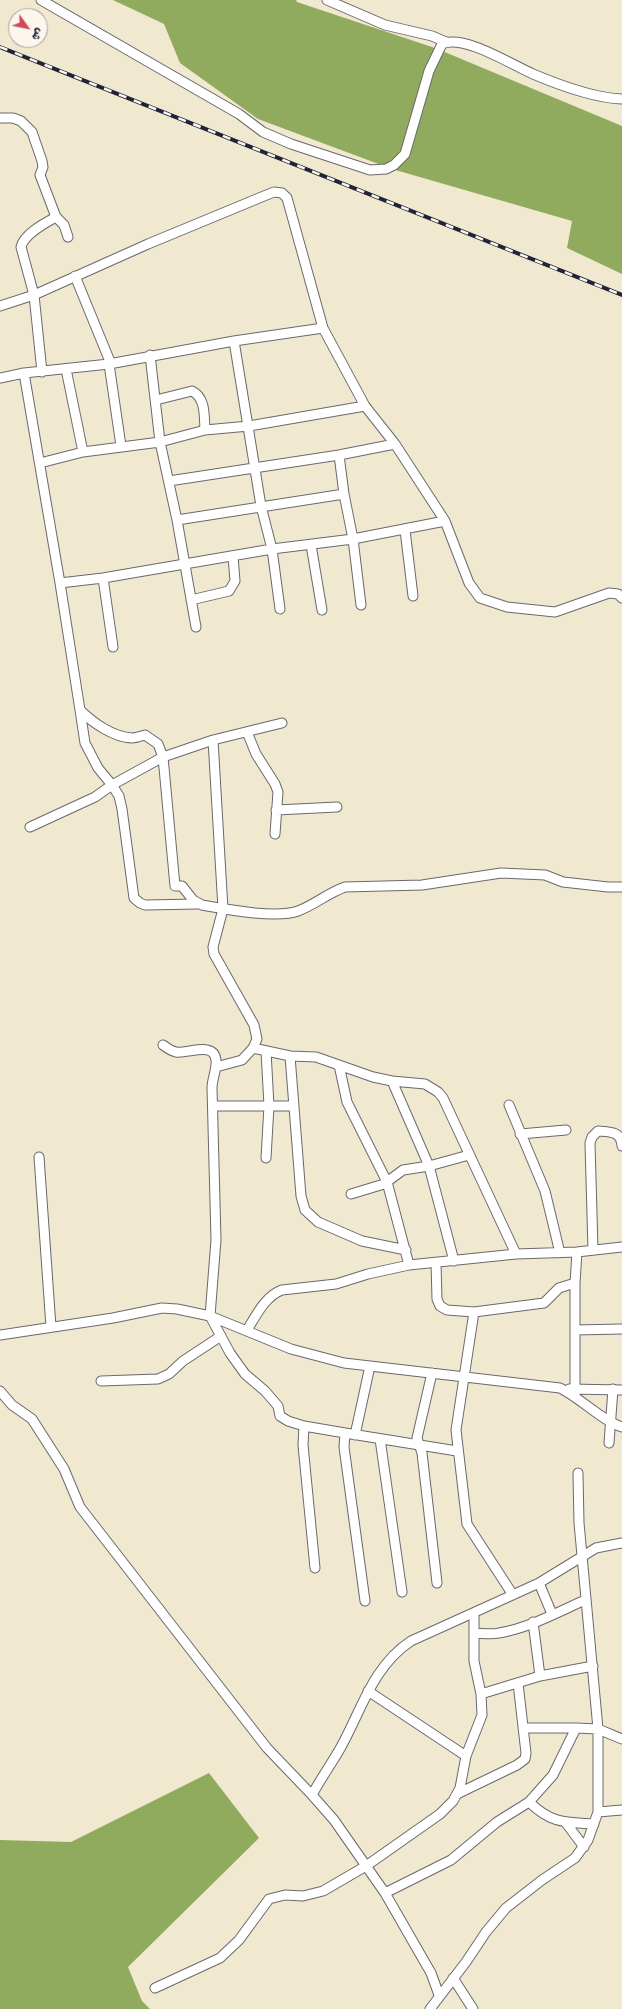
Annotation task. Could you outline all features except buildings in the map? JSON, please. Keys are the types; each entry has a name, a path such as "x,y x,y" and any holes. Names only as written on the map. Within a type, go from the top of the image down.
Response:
{"street":[{"path":"41,0 239,114 263,132 303,149 370,170 386,169 394,166 405,154 429,71 442,44 446,42"},
{"path":"327,0 385,25 432,36 446,42 458,42 470,46 562,85 610,98 622,99"},
{"path":"0,118 13,118 21,121 32,132 42,161 43,167 40,175 56,217 64,225 68,237"},
{"path":"0,306 34,295 148,244 278,192 282,193 287,198 323,328 365,406 395,444 445,521 469,583 480,598 507,607 555,612 609,592 618,594 622,598"},
{"path":"42,372 34,295 21,247 22,243 44,223 56,217"},
{"path":"76,276 110,364 121,446"},
{"path":"0,378 110,364 234,341 323,328"},
{"path":"234,341 261,506 272,549 280,609"},
{"path":"150,356 160,442 177,520 196,626"},
{"path":"66,369 82,452"},
{"path":"24,374 60,583 85,743 98,768 112,784 118,796 122,809 134,898 137,901 145,905 198,904 281,914 298,911 335,890 345,888 422,885 501,873 545,875 563,882 608,887 622,886"},
{"path":"156,400 192,391 196,393 202,400 205,430"},
{"path":"40,463 82,452 160,442 205,430 249,426 365,406"},
{"path":"169,481 339,455 395,444"},
{"path":"339,455 344,494 353,539 361,605"},
{"path":"177,520 344,494"},
{"path":"60,583 103,578 272,549 353,539 445,521"},
{"path":"405,530 413,596"},
{"path":"311,545 322,610"},
{"path":"192,600 225,593 232,587 235,581 233,556"},
{"path":"103,578 113,647"},
{"path":"80,710 89,719 110,732 132,738 145,735 158,744 163,757 175,886 182,886 198,904"},
{"path":"30,827 95,797 112,784 163,757 213,740 282,723"},
{"path":"247,732 256,754 276,784 278,792 274,834"},
{"path":"213,740 224,908 213,947 214,954 256,1031 256,1039 253,1048 242,1060 216,1067"},
{"path":"276,810 337,807"},
{"path":"163,1045 175,1052 209,1050 215,1056 216,1067 212,1082 216,1240 210,1316 230,1353 245,1374 265,1391 278,1406 280,1416 288,1421 304,1426 457,1451"},
{"path":"253,1048 290,1056 312,1056 372,1077 392,1081 425,1084 438,1092 443,1098 516,1254"},
{"path":"266,1051 269,1106 266,1158"},
{"path":"290,1056 300,1196 305,1210 309,1216 318,1222 362,1241 406,1250"},
{"path":"339,1065 347,1102 387,1182 409,1265"},
{"path":"392,1081 429,1166 454,1260"},
{"path":"509,1105 545,1191 560,1253"},
{"path":"213,1106 293,1106"},
{"path":"520,1134 566,1130"},
{"path":"593,1250 590,1143 598,1131 614,1132 620,1136 622,1146"},
{"path":"351,1194 387,1182 403,1170 429,1166 469,1155"},
{"path":"39,1157 51,1327"},
{"path":"247,1330 267,1300 276,1292 336,1284 375,1272 409,1265 516,1254 577,1252 622,1247"},
{"path":"575,1392 575,1283 577,1252"},
{"path":"436,1263 437,1299 440,1306 447,1310 474,1312 544,1303 558,1288 575,1283"},
{"path":"0,1335 162,1308 183,1310 210,1316 247,1330 291,1350 323,1359 465,1378 560,1388 575,1392 617,1389 610,1421 609,1443"},
{"path":"474,1312 456,1430 457,1451 467,1524 513,1595"},
{"path":"575,1330 622,1328"},
{"path":"101,1381 158,1379 169,1374 183,1361 221,1336"},
{"path":"355,1435 370,1366"},
{"path":"432,1373 417,1438 422,1453 437,1583"},
{"path":"0,1391 12,1405 32,1419 64,1469 80,1507 267,1748 334,1820 385,1893 431,1972 440,1995"},
{"path":"575,1392 610,1421 622,1427"},
{"path":"304,1426 303,1445 315,1568"},
{"path":"345,1433 344,1447 365,1601"},
{"path":"380,1439 402,1592"},
{"path":"430,2009 489,1928 506,1908 542,1880 575,1858 584,1847 598,1812 598,1730 579,1523 578,1472"},
{"path":"312,1795 325,1770 340,1748 380,1669 400,1648 411,1640 538,1583 596,1548 622,1544"},
{"path":"538,1583 552,1614"},
{"path":"474,1633 499,1633 533,1622 585,1600"},
{"path":"457,1794 466,1756 482,1715 481,1694 474,1661 474,1613"},
{"path":"533,1622 540,1676"},
{"path":"481,1694 540,1676 593,1666"},
{"path":"155,1988 220,1958 239,1940 269,1899 285,1895 303,1896 324,1891 366,1866 440,1814 457,1794 522,1762 526,1753 518,1683"},
{"path":"368,1692 466,1756"},
{"path":"523,1728 576,1728 598,1730 622,1740"},
{"path":"385,1893 451,1860 497,1822 529,1802 553,1776 576,1728"},
{"path":"529,1802 551,1818 566,1824 594,1824"},
{"path":"598,1812 622,1810"},
{"path":"566,1824 584,1847"},
{"path":"453,1978 473,2009"}],"green space":[{"path":"113,0 296,0 297,2 435,48 622,126 622,274 567,248 572,221 392,169 258,119 180,63 164,24"},
{"path":"209,1773 259,1838 128,1967 142,2001 150,2009 0,2009 0,1840 71,1842"}],"railway":[{"path":"0,47 622,295"}]}
